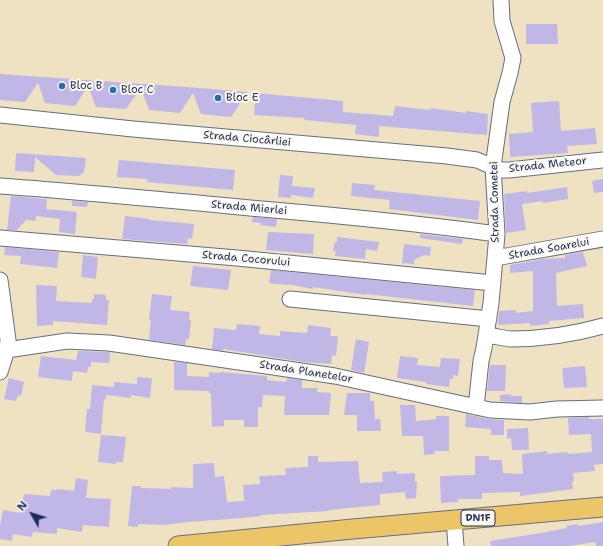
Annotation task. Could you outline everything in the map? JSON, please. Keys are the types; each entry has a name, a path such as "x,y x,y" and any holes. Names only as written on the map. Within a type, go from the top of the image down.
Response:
{"main road":[{"name":"DN1F","path":"178,546 603,507"}],"street":[{"name":"Strada Cometei","path":"476,407 481,361 489,319 497,234 492,167 501,110 513,58 502,21 501,0"},
{"name":"Strada Ciocârliei","path":"0,115 133,129 447,156 478,160 492,167"},
{"name":"Strada Meteor","path":"492,167 501,170 509,170 603,160"},
{"name":"Strada Mierlei","path":"0,186 114,195 433,225 497,234"},
{"name":"Strada Cocorului","path":"0,238 245,259 492,283"},
{"name":"Strada Soarelui","path":"495,258 603,239"},
{"path":"0,280 8,330 7,350 0,372"},
{"path":"290,299 489,319"},
{"path":"486,335 510,339 562,334 603,326"},
{"name":"Strada Planetelor","path":"7,350 67,341 109,343 335,376 490,410 530,412 557,409 603,408"},
{"path":"454,520 456,546"}],"building":[{"path":"526,24 557,24 558,44 526,44"},
{"path":"0,74 248,92 231,117 201,114 193,93 180,113 149,110 141,88 126,109 96,107 88,86 75,106 45,103 38,83 25,102 0,100"},
{"path":"256,93 343,101 343,112 393,116 395,106 488,114 487,135 379,126 379,137 355,134 356,125 304,120 305,118 254,115"},
{"path":"559,101 561,131 595,128 597,144 567,146 568,153 510,157 509,134 533,132 531,103"},
{"path":"16,153 86,158 84,172 79,176 56,175 35,157 34,172 15,171"},
{"path":"119,160 235,170 233,190 147,182 148,179 117,177"},
{"path":"280,175 293,176 292,186 315,188 313,198 291,195 291,198 278,197"},
{"path":"603,179 603,192 594,193 592,181"},
{"path":"352,183 375,185 374,190 480,201 478,220 389,209 390,200 351,196"},
{"path":"567,187 568,199 543,203 542,201 522,204 526,230 506,233 504,194 527,191 527,193"},
{"path":"11,196 47,199 46,209 77,212 75,234 59,232 60,219 36,216 35,221 26,220 17,230 7,230"},
{"path":"72,201 88,202 87,207 72,206"},
{"path":"125,216 194,224 192,239 188,238 187,244 122,239"},
{"path":"253,217 277,219 276,227 260,225 261,223 252,222"},
{"path":"268,232 314,234 313,254 266,250"},
{"path":"420,234 463,239 462,244 420,238"},
{"path":"337,237 379,242 377,251 366,249 365,259 335,256 336,251 333,251 335,242 337,242"},
{"path":"404,244 431,247 430,256 425,255 415,259 414,264 402,263"},
{"path":"5,247 59,252 57,268 20,264 21,256 4,255"},
{"path":"583,252 587,266 556,273 557,306 583,304 584,318 549,321 549,324 530,326 530,323 498,325 499,311 516,310 516,313 533,311 533,271 510,273 510,265 543,259 565,258 565,255"},
{"path":"83,255 98,257 96,279 81,277"},
{"path":"193,266 231,270 228,290 190,286"},
{"path":"271,270 475,290 473,306 269,283"},
{"path":"36,285 57,286 56,301 92,303 94,294 106,295 106,300 109,300 107,325 53,321 53,325 37,326"},
{"path":"152,294 172,296 170,310 190,312 189,320 191,320 189,339 186,339 185,345 149,340 151,320 149,320"},
{"path":"237,324 260,326 259,334 280,336 280,331 307,333 308,325 331,328 330,336 338,336 336,356 332,355 331,364 303,362 223,349 223,351 212,349 214,328 236,330"},
{"path":"356,339 369,342 364,373 351,370"},
{"path":"78,351 110,352 109,363 91,362 91,367 88,367 87,373 73,371 72,381 38,377 41,356 76,360"},
{"path":"400,356 418,358 417,365 440,367 441,358 460,359 458,376 453,375 453,379 450,379 449,387 397,378"},
{"path":"174,362 187,363 187,376 209,377 209,372 220,372 267,376 267,380 286,382 287,378 302,380 302,388 318,388 317,392 331,393 329,415 284,415 285,396 263,395 262,407 258,407 258,427 244,427 244,420 224,420 224,426 212,427 211,393 209,393 209,391 174,390"},
{"path":"490,365 506,365 505,391 487,391"},
{"path":"585,366 587,387 564,388 562,368"},
{"path":"137,377 152,378 150,398 131,395 131,398 106,395 106,400 104,399 101,434 85,432 87,409 90,409 92,385 114,387 114,382 137,384"},
{"path":"9,378 24,382 21,396 18,395 16,401 4,399"},
{"path":"347,393 370,393 370,401 374,401 375,419 380,419 381,431 357,431 357,415 344,415"},
{"path":"511,394 511,396 522,396 522,403 500,401 500,395"},
{"path":"400,405 415,405 416,421 436,419 436,416 449,416 449,451 434,451 435,454 424,455 423,436 402,436"},
{"path":"466,414 488,419 504,420 504,435 491,435 491,429 465,427"},
{"path":"589,417 589,419 603,419 603,464 594,465 595,471 573,473 573,489 520,496 520,492 482,493 482,499 458,499 458,502 441,503 440,476 475,475 475,456 489,456 489,460 502,460 503,473 523,474 522,454 547,451 547,454 592,452 591,434 569,435 568,418"},
{"path":"528,428 529,450 512,450 511,438 507,439 507,429"},
{"path":"101,435 126,437 123,462 116,462 116,464 98,462"},
{"path":"308,456 318,456 318,462 358,461 360,483 383,482 382,472 397,471 397,474 415,473 415,482 417,482 416,498 406,499 405,492 380,494 380,505 329,511 261,515 164,525 138,524 138,527 128,526 132,486 141,486 141,488 171,489 171,487 193,488 193,464 214,463 215,477 224,476 227,502 244,501 243,485 260,484 259,476 286,475 285,468 308,467"},
{"path":"76,478 88,480 86,498 111,499 109,527 83,525 82,532 57,528 57,534 33,532 32,537 13,534 12,541 0,539 0,526 3,510 21,513 24,494 50,496 51,490 57,489 74,491"},
{"path":"603,522 603,546 596,546 595,542 569,546 491,546 490,541 567,528 566,526 578,524 578,526"}],"place":[{"name":"Bloc B","path":"62,86"},
{"name":"Bloc C","path":"113,90"},
{"name":"Bloc E","path":"218,98"}]}
